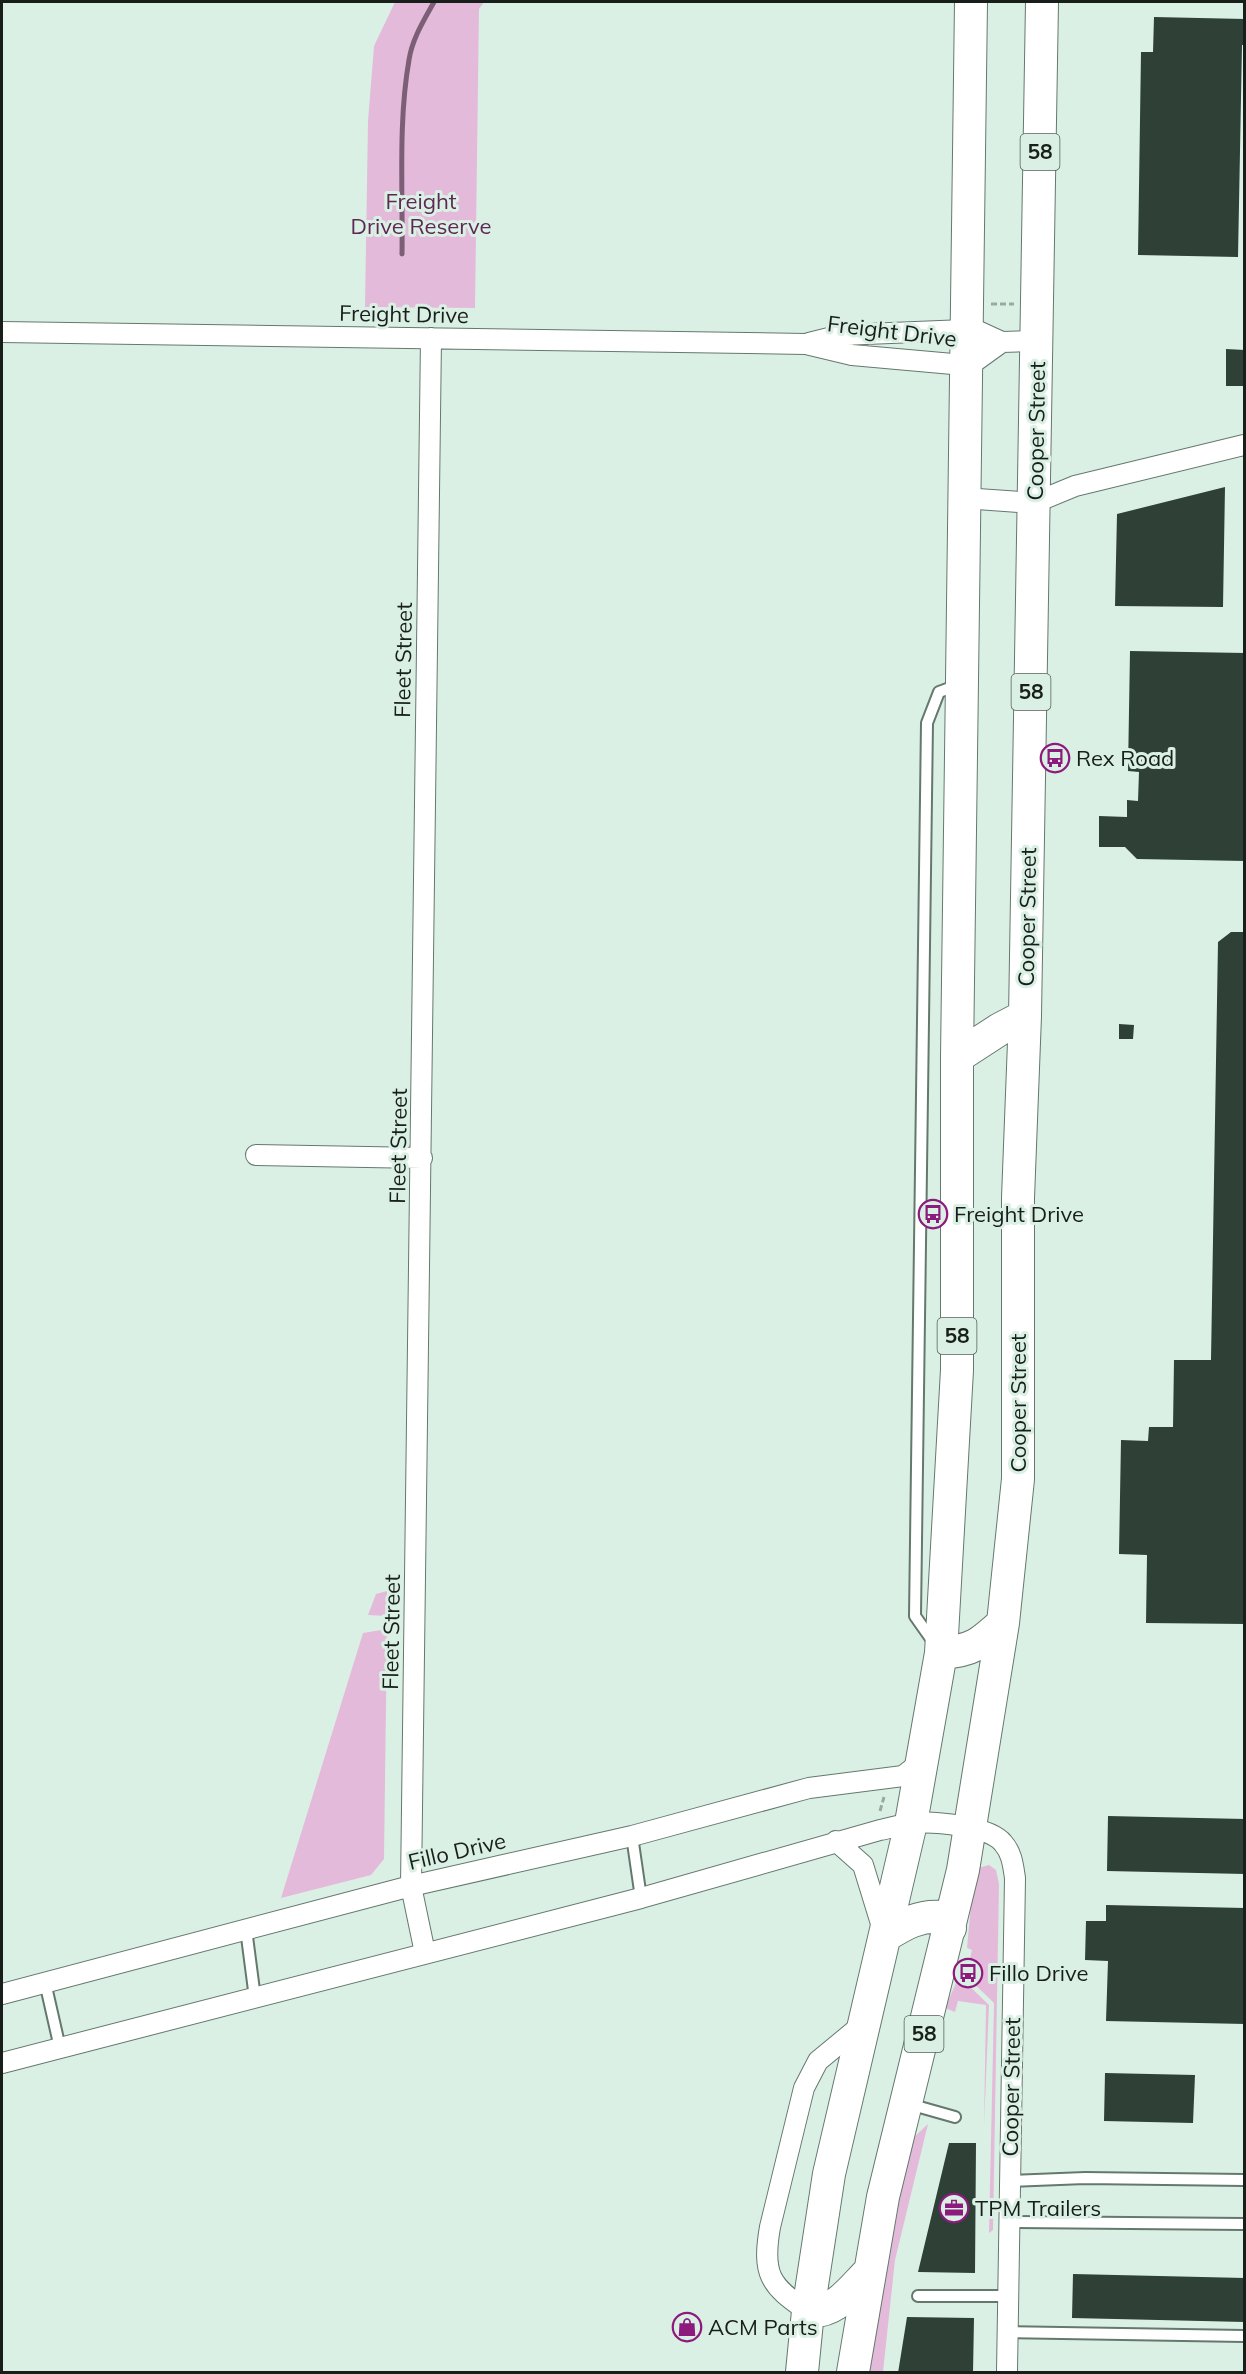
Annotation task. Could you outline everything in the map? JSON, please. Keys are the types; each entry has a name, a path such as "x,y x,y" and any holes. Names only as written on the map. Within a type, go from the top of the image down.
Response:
{"main road":[{"name":"58","path":"802,2373 808,2310 829,2174 911,1823 941,1653 957,1370 957,1057 964,365 971,2"},
{"name":"Cooper Street","path":"853,2373 868,2273 883,2197 950,1928 969,1829 1003,1623 1018,1479 1018,1198 1025,1016 1042,2"},
{"path":"957,1057 1025,1016"},
{"path":"941,1653 963,1651 980,1644 1003,1623"},
{"path":"885,1936 911,1920 927,1916 942,1917 950,1928"},
{"path":"808,2310 818,2312 835,2306 868,2273"}],"street":[{"name":"Freight Drive","path":"806,344 841,335 965,330 978,331 1002,342 1038,341"},
{"name":"Freight Drive","path":"2,332 806,344 852,355 964,365 977,360 1002,342"},
{"name":"Fleet Street","path":"425,1953 411,1886 431,338"},
{"path":"963,498 1034,503 1075,486 1245,445"},
{"path":"256,1155 422,1158"},
{"name":"Fillo Drive","path":"2,1994 411,1886 632,1836 809,1788 903,1776 921,1762"},
{"path":"2,2063 640,1898 836,1841 911,1823"},
{"name":"Cooper Street","path":"911,1823 939,1823 990,1833 1002,1840 1011,1855 1015,1878 1007,2373"},
{"path":"836,1841 863,1865 885,1936"},
{"path":"808,2310 786,2297 772,2282 767,2268 766,2251 770,2227 804,2088 818,2061 864,2024"}],"lane":[{"path":"941,1653 915,1616 927,723 939,692 962,683"},
{"path":"632,1836 640,1898"},
{"path":"246,1929 255,1998"},
{"path":"45,1982 60,2048"},
{"path":"906,2103 955,2117"},
{"path":"1010,2181 1085,2178 1245,2180"},
{"path":"1010,2222 1245,2224"},
{"path":"918,2296 1008,2296"},
{"path":"1008,2332 1245,2336"}],"path":[{"path":"986,304 1017,304"},
{"path":"878,1816 885,1790"}],"green space":[{"name":"Freight Drive Reserve","path":"395,2 484,2 479,9 475,308 365,307 368,121 374,46"},
{"path":"387,1591 387,1616 368,1615 376,1594"},
{"path":"387,1629 384,1859 371,1875 281,1898 363,1633"},
{"path":"989,1865 996,1870 999,1884 993,2230 989,2233 994,2003 966,1976 972,1950 967,1948 972,1893 978,1868"},
{"path":"959,1976 989,2005 984,2126 986,2005 958,2001 955,2012 945,2008"},
{"path":"928,2124 895,2260 883,2372 868,2372 895,2210 912,2139"}],"building":[{"path":"1154,17 1245,19 1245,45 1242,45 1238,257 1138,255 1141,52 1153,52"},
{"path":"1226,349 1245,350 1245,386 1226,386"},
{"path":"1225,487 1223,607 1115,606 1117,514"},
{"path":"1130,651 1245,653 1245,861 1137,859 1125,847 1099,847 1099,816 1127,817 1127,800 1138,801 1139,772 1128,771"},
{"path":"1231,932 1245,932 1245,1624 1146,1623 1147,1555 1119,1554 1121,1440 1148,1441 1149,1427 1173,1427 1174,1360 1211,1360 1218,942"},
{"path":"1119,1024 1134,1025 1133,1039 1119,1039"},
{"path":"1108,1816 1245,1819 1245,1874 1107,1871"},
{"path":"1106,1905 1245,1908 1245,2024 1106,2021 1108,1961 1085,1960 1086,1921 1106,1921"},
{"path":"1105,2073 1195,2075 1193,2123 1104,2121"},
{"name":"TPM Trailers","path":"949,2143 976,2143 975,2273 918,2272"},
{"path":"1073,2274 1245,2278 1245,2322 1072,2318"},
{"path":"907,2317 974,2318 973,2373 898,2373"}],"waterway":[{"path":"402,254 402,132 409,60 419,30 434,2"}],"place":[{"name":"Rex Road","path":"1055,758"},
{"name":"Freight Drive","path":"933,1214"},
{"name":"Fillo Drive","path":"968,1973"},
{"name":"TPM Trailers","path":"954,2208"},
{"name":"ACM Parts","path":"687,2327"}]}
